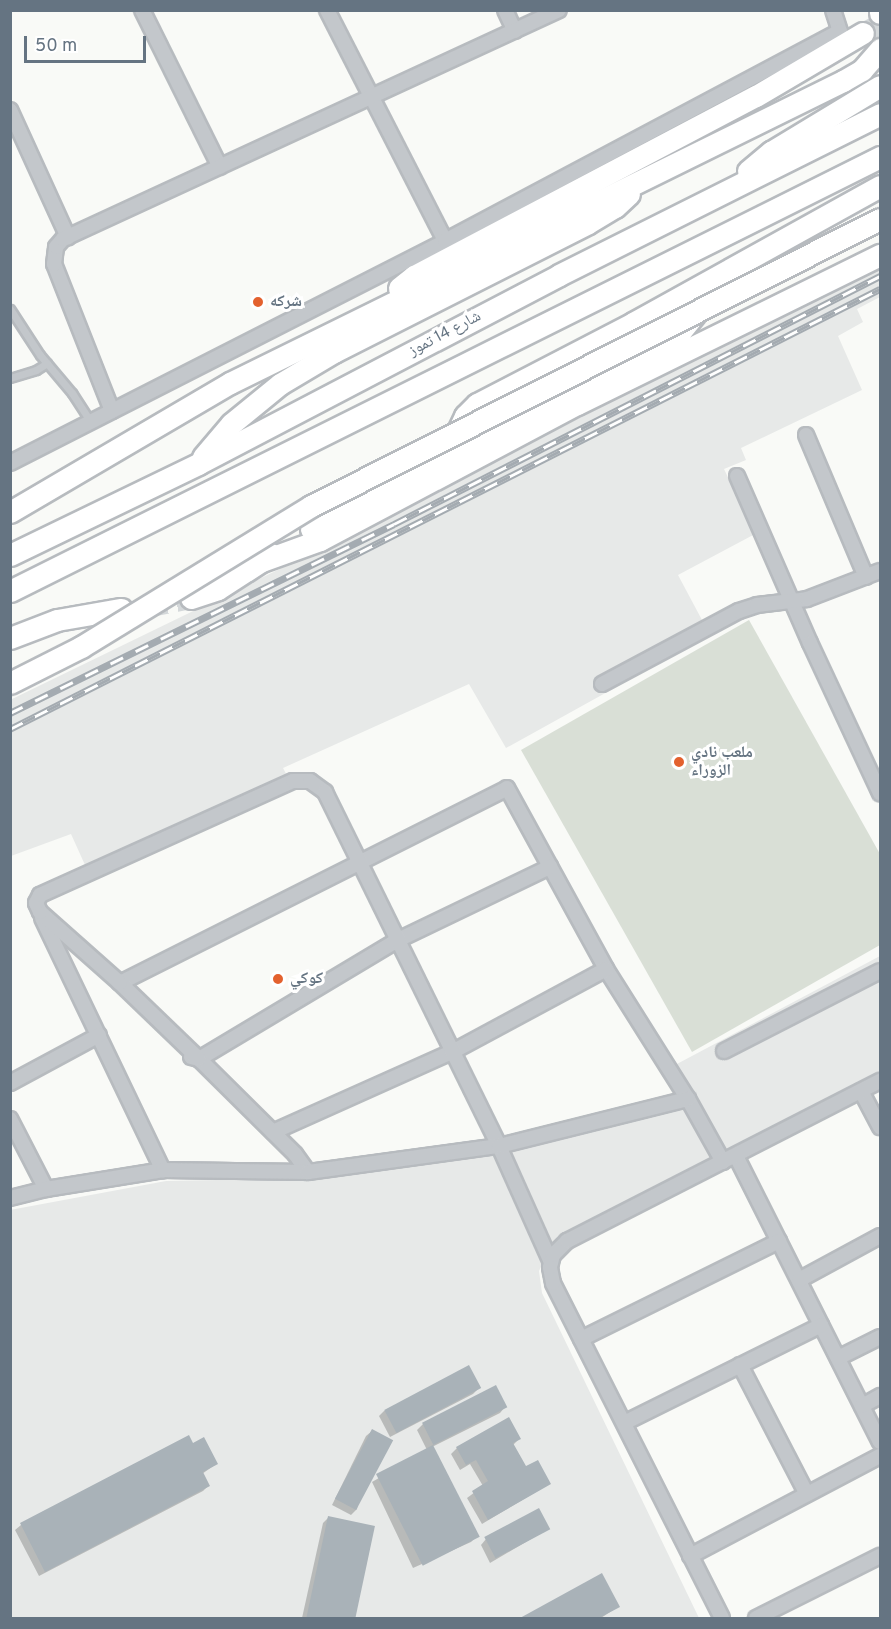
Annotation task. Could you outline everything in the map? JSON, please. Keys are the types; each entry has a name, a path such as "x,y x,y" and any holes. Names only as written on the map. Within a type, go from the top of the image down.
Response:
{"main road":[{"path":"390,305 397,291 414,276 581,190 842,39 863,33"},
{"path":"10,512 230,383 843,81 862,70 880,49"},
{"path":"730,189 771,152 880,86"},
{"name":"شارع 14 تموز","path":"10,555 198,464 880,114"},
{"path":"10,591 880,157"},
{"path":"198,464 218,437 242,414 280,384 334,352 601,216 622,201 635,183"},
{"path":"458,431 465,416 477,404 633,323 880,186"},
{"path":"10,683 81,647 311,506 880,219"},
{"path":"262,561 313,543 577,404 880,255"},
{"path":"191,598 218,588 322,522 387,485 663,344 681,331 695,314"},
{"path":"10,638 57,620 122,609"}],"street":[{"path":"142,10 220,167"},
{"path":"327,10 445,241"},
{"path":"505,10 515,31"},
{"path":"112,411 54,264 56,247 68,237 560,10"},
{"path":"10,463 842,39 833,10"},
{"path":"10,110 68,237"},
{"path":"806,435 866,577"},
{"path":"737,476 880,793"},
{"path":"602,684 739,611 757,605 793,603 880,571"},
{"path":"163,1170 36,903 40,895 277,786 293,781 310,781 325,792 359,860 499,1146 551,1262 553,1282 722,1618"},
{"path":"120,982 359,860 507,788 606,969 688,1099 730,1159 779,1241 880,1442"},
{"path":"194,1058 398,940 550,867"},
{"path":"40,912 120,982 194,1058 273,1132 308,1172"},
{"path":"273,1132 452,1052 606,969"},
{"path":"724,1051 880,971"},
{"path":"10,1083 99,1035"},
{"path":"551,1262 556,1250 567,1241 880,1081"},
{"path":"861,1091 880,1127"},
{"path":"10,1198 46,1189 163,1170 308,1172 499,1146 688,1099"},
{"path":"10,1119 46,1189"},
{"path":"799,1280 880,1236"},
{"path":"581,1339 779,1241"},
{"path":"624,1423 821,1325"},
{"path":"838,1358 880,1337"},
{"path":"740,1365 807,1494"},
{"path":"862,1406 880,1396"},
{"path":"690,1556 880,1456"},
{"path":"756,1618 880,1556"}],"lane":[{"path":"10,309 92,422"},
{"path":"10,378 36,370 47,363"}],"shaded area":[{"path":"880,263 880,297 857,309 863,322 838,336 862,390 741,448 746,460 724,469 755,534 678,575 710,635 506,748 469,684 283,768 293,787 85,865 71,834 11,856 10,700 405,508"},
{"path":"749,620 880,854 880,945 692,1052 521,750"},
{"path":"880,956 880,1073 553,1242 539,1271 542,1293 699,1618 11,1618 10,1210 166,1181 313,1178 528,1146 697,1103 675,1065"}],"building":[{"path":"469,1365 481,1388 396,1433 384,1410"},
{"path":"496,1385 507,1407 433,1445 422,1423"},
{"path":"509,1417 521,1439 513,1443 526,1466 538,1460 551,1484 488,1520 472,1491 488,1481 476,1460 466,1465 456,1447"},
{"path":"372,1429 393,1440 356,1510 335,1499"},
{"path":"189,1435 193,1443 204,1437 218,1464 203,1472 210,1486 45,1572 20,1523"},
{"path":"433,1445 480,1537 423,1566 376,1474"},
{"path":"539,1508 550,1529 496,1558 484,1537"},
{"path":"328,1516 375,1526 355,1618 306,1618"},
{"path":"602,1573 620,1607 599,1618 520,1618"}],"tunnel":[{"path":"863,33 880,24"},
{"path":"146,607 191,598"}],"railway":[{"path":"10,713 394,524 880,276"},
{"path":"10,729 880,289"}],"place":[{"name":"شركه","path":"258,302"},
{"name":"ملعب نادي الزوراء","path":"679,762"},
{"name":"كوكي","path":"278,979"}]}
